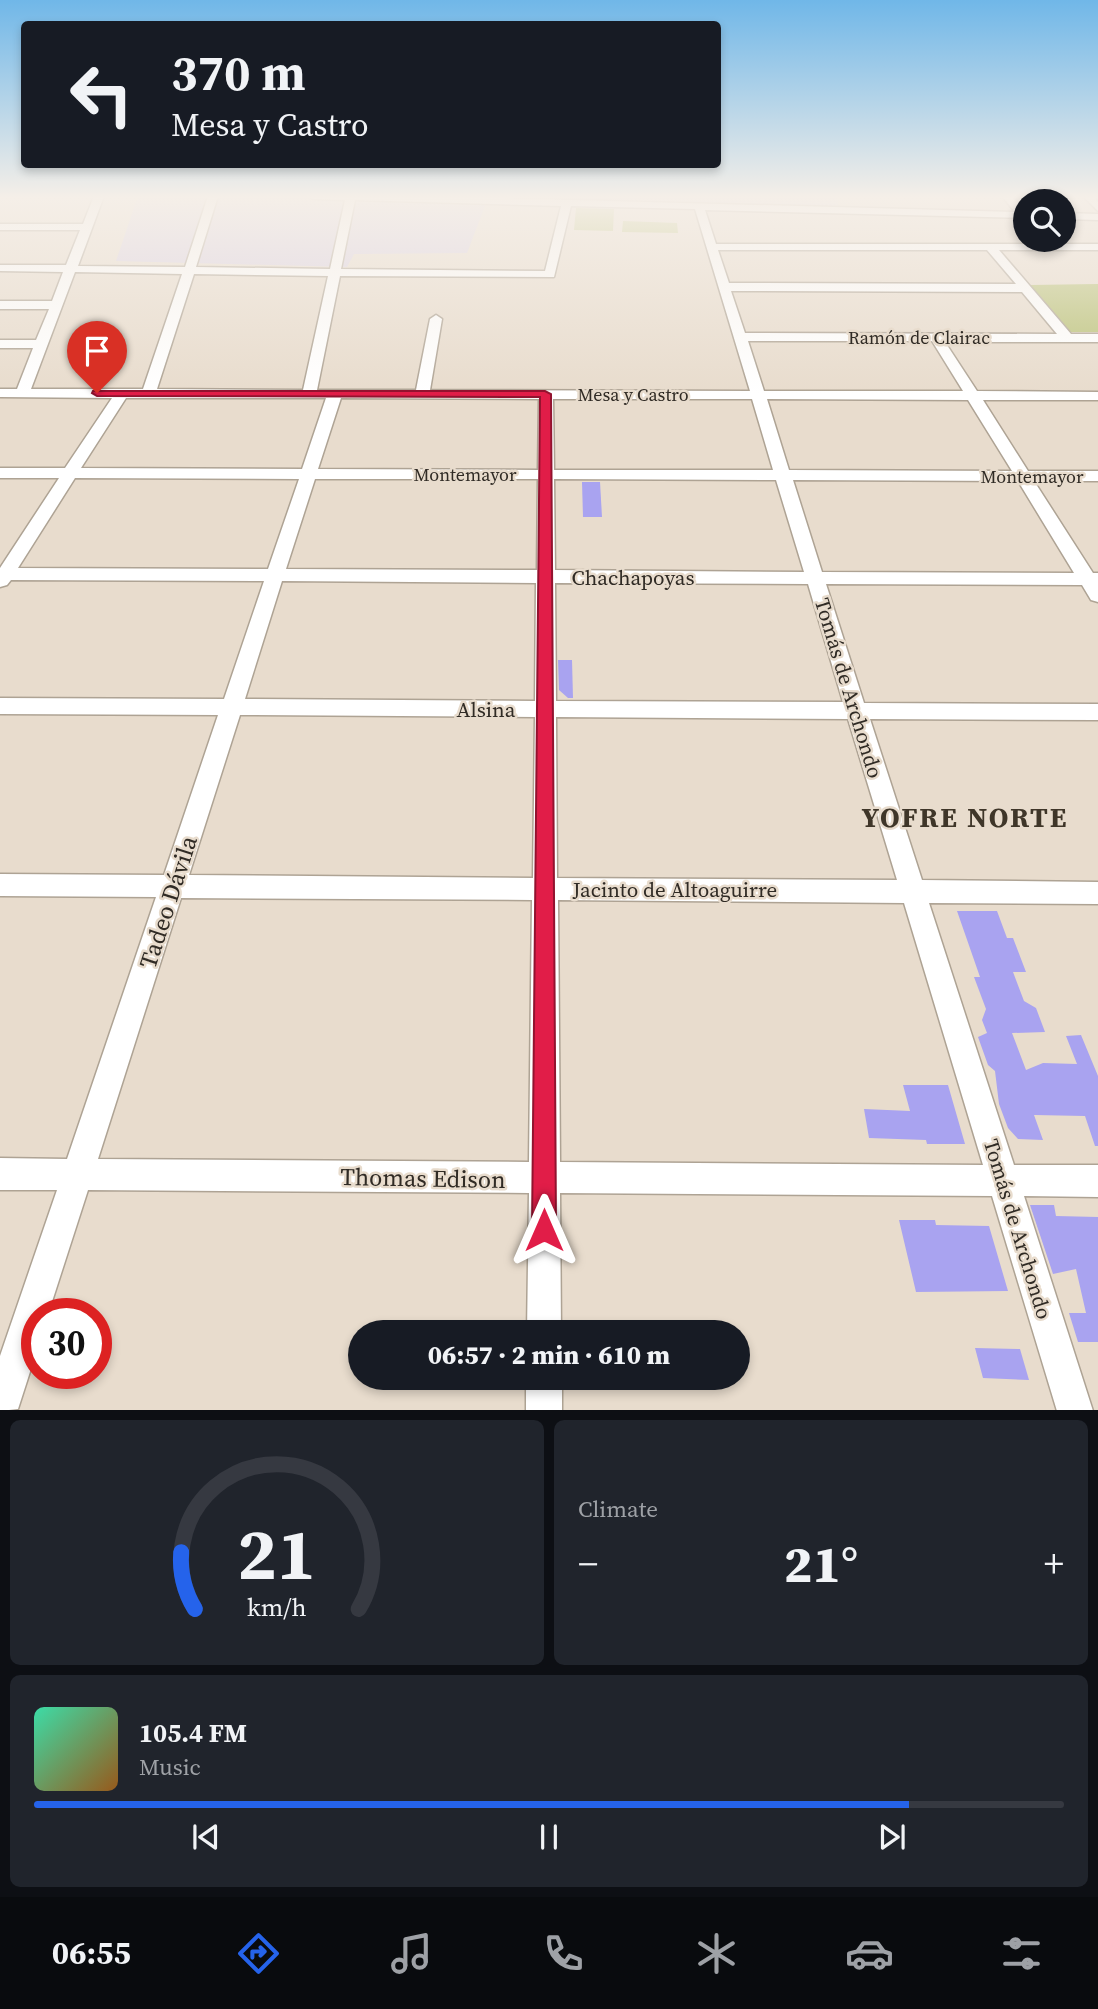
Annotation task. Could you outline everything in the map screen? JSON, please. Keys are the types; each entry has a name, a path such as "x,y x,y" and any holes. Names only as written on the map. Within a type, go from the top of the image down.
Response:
{"street":[{"path":"22,393 73,262"},
{"path":"148,393 192,262"},
{"path":"309,393 337,262"},
{"path":"0,268 550,275 553,262"},
{"name":"Tomás de Archondo","path":"717,262 1075,1410"},
{"path":"1002,262 1067,337"},
{"path":"725,287 1024,288"},
{"path":"0,305 55,305"},
{"path":"422,394 436,319"},
{"name":"Ramón de Clairac","path":"739,337 1098,338"},
{"path":"936,337 1021,476 1093,579 1098,596"},
{"path":"0,344 40,344"},
{"name":"Mesa y Castro","path":"0,393 1098,396"},
{"path":"2,577 122,393"},
{"name":"Tadeo Dávila","path":"0,1409 335,394"},
{"path":"544,1320 545,394"},
{"name":"Montemayor","path":"0,473 1098,476"},
{"name":"Chachapoyas","path":"2,577 274,575 1093,579"},
{"name":"Alsina","path":"0,706 1098,712"},
{"name":"Jacinto de Altoaguirre","path":"0,885 1098,893"},
{"name":"Thomas Edison","path":"0,1174 1098,1181"},
{"path":"544,1390 544,1410"}],"shaded area":[{"path":"147,262 350,262 347,267"}],"green space":[{"path":"1098,284 1098,332 1068,332 1030,285"}],"building":[{"path":"582,482 600,482 602,517 583,517"},
{"path":"558,660 572,660 573,698 568,698 559,690"},
{"path":"957,911 997,911 1007,938 1013,938 1026,972 1013,972 1024,1001 1036,1008 1045,1032 1012,1033 1026,1070 1043,1063 1077,1064 1066,1036 1081,1035 1098,1076 1098,1146 1095,1146 1085,1116 1034,1115 1043,1140 1018,1139 1008,1128 999,1104 995,1071 988,1065 978,1037 987,1033 982,1020 986,1009 974,977 980,977"},
{"path":"903,1085 948,1085 965,1144 927,1144 926,1140 869,1138 864,1109 910,1111"},
{"path":"1030,1205 1054,1205 1056,1216 1098,1217 1098,1342 1078,1342 1069,1313 1086,1313 1076,1269 1053,1274"},
{"path":"899,1220 935,1220 936,1225 989,1226 1008,1291 916,1292"},
{"path":"975,1348 1020,1349 1029,1380 983,1378"}],"district":[{"name":"YOFRE NORTE","path":"965,817"}],"route":[{"path":"97,393 545,394 544,1230"}]}
